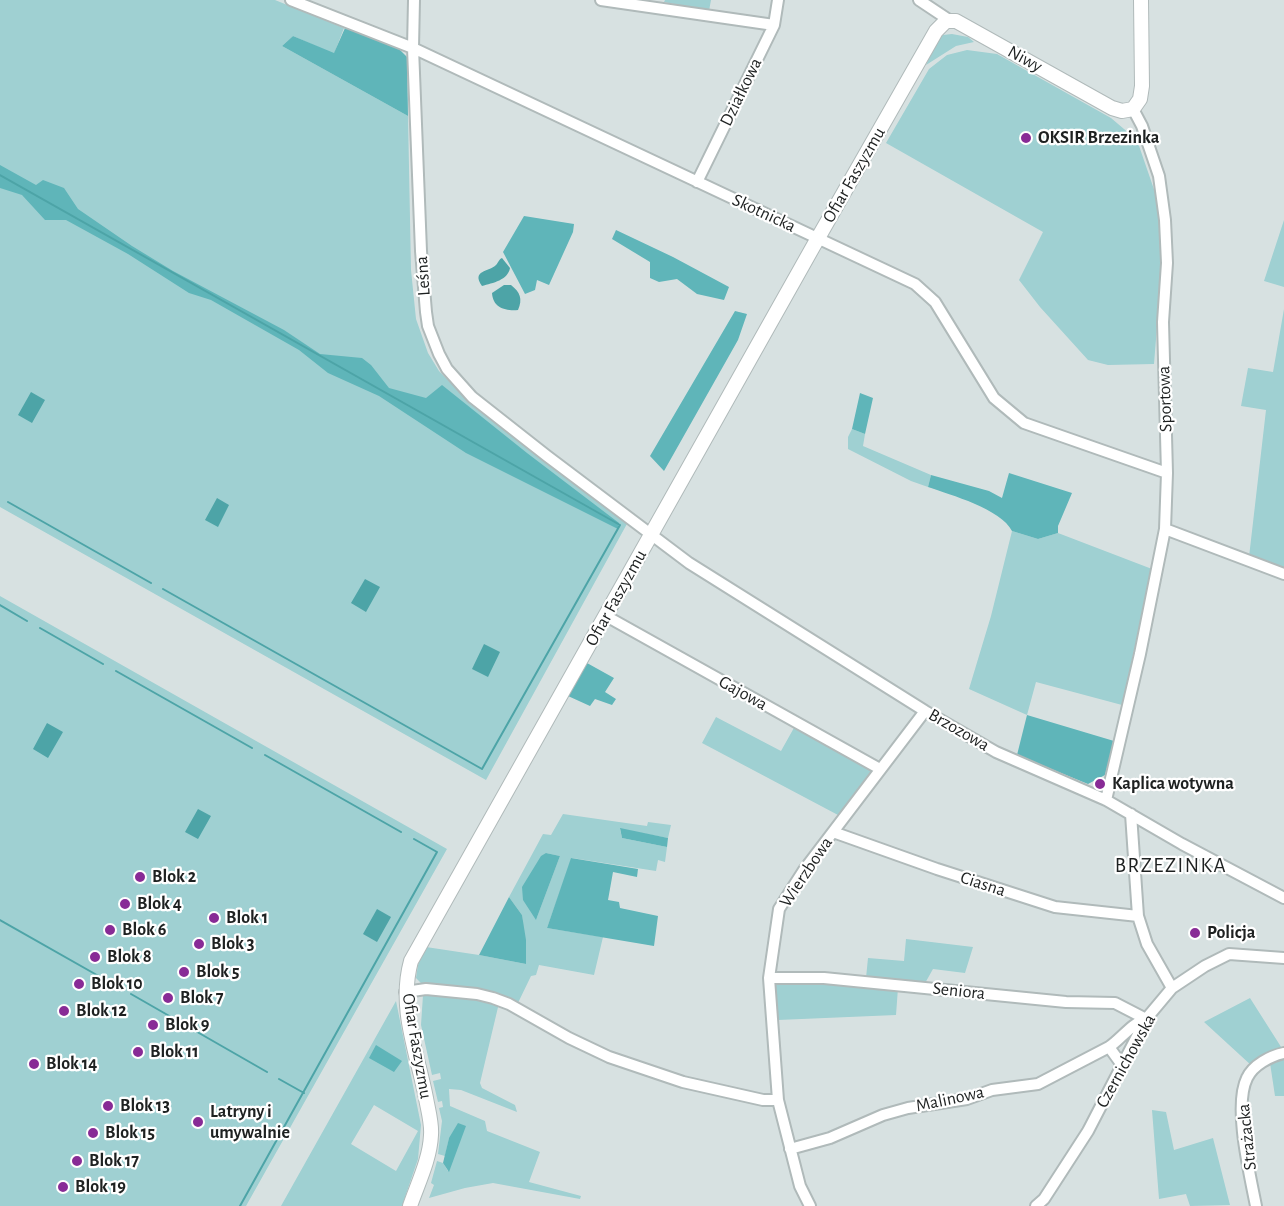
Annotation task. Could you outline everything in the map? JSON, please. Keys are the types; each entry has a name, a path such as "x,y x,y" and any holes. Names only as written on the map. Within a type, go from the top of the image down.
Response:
{"street":[{"path":"291,0 413,48"},
{"name":"Leśna","path":"414,0 413,48 423,285 428,326 439,354 447,369 472,397 651,533"},
{"path":"601,0 774,25"},
{"name":"Działkowa","path":"698,182 774,25 778,0"},
{"name":"Niwy","path":"919,0 949,20 956,21 1112,108 1122,111 1133,109"},
{"path":"1133,109 1140,99 1142,86 1141,0"},
{"name":"Ofiar Faszyzmu","path":"410,1206 429,1153 431,1134 405,992 407,976 417,948 936,32 949,20"},
{"name":"Skotnicka","path":"413,48 915,284 935,302 994,398 1024,423 1167,473"},
{"name":"Sportowa","path":"1106,800 1140,654 1165,529 1167,473 1163,322 1167,263 1165,220 1159,176 1142,126 1133,109"},
{"path":"1165,529 1284,574"},
{"name":"Brzozowa","path":"651,533 689,563 925,711 996,752 1106,800 1284,898"},
{"name":"Gajowa","path":"606,616 880,769"},
{"name":"Wierzbowa","path":"810,1206 801,1186 778,1100 769,978 779,909 804,870 925,711"},
{"path":"1131,814 1138,916 1148,944 1172,988"},
{"name":"Ciasna","path":"833,832 1055,907 1138,916"},
{"name":"Czernichowska","path":"1036,1206 1044,1199 1088,1131 1146,1019 1172,988 1205,966 1229,954 1284,958"},
{"name":"Seniora","path":"769,978 824,978 1066,1002 1115,1003 1146,1019"},
{"path":"405,992 426,989 477,994 493,998 509,1004 569,1038 609,1057 658,1075 763,1100 778,1100"},
{"name":"Malinowa","path":"790,1149 830,1138 883,1115 908,1108 967,1099 992,1090 1038,1084 1109,1047 1139,1021 1146,1019"},
{"path":"1109,1047 1122,1065"},
{"name":"Strażacka","path":"1256,1206 1243,1131 1242,1091 1252,1070 1262,1062 1284,1053"}],"shaded area":[{"path":"0,0 275,0 344,28 334,54 293,36 282,46 408,116 411,270 416,319 428,353 439,371 474,407 628,522 486,780 0,507"},
{"path":"665,0 711,0 709,11 664,2"},
{"path":"345,28 399,49 407,57 408,116 282,46 293,36 334,53"},
{"path":"943,35 968,37 974,42 956,46 926,65 937,42"},
{"path":"967,50 997,54 1111,118 1137,140 1158,201 1162,264 1154,364 1108,365 1088,360 1019,280 1043,232 886,143 929,69 947,55"},
{"path":"0,165 36,185 43,180 64,188 78,209 132,246 173,271 284,330 320,354 362,358 371,365 389,388 426,398 442,385 619,523 618,529 466,453 379,396 328,373 299,350 211,300 189,293 128,254 66,220 45,220 22,195 0,188"},
{"path":"524,216 574,224 573,232 549,285 537,280 535,290 525,294 503,252"},
{"path":"1284,220 1284,287 1264,281"},
{"path":"616,230 729,287 724,300 697,294 677,279 659,282 650,278 650,262 612,239"},
{"path":"502,258 510,268 509,272 499,280 482,286 479,281 480,274 496,265"},
{"path":"504,285 511,285 517,290 520,299 518,310 504,309 495,302 492,293"},
{"path":"1284,309 1284,568 1249,557 1266,410 1241,406 1248,368 1273,372"},
{"path":"735,311 747,314 738,340 664,471 650,456"},
{"path":"31,392 45,400 32,423 18,415"},
{"path":"860,393 873,398 865,434 852,429"},
{"path":"852,429 865,434 863,446 931,475 928,487 911,481 848,449 848,437"},
{"path":"1009,473 1072,493 1058,526 1058,533 1038,539 1012,531 1006,523 987,510 928,487 931,475 989,491 1002,498"},
{"path":"217,498 229,505 218,527 205,520"},
{"path":"1012,531 1038,539 1058,533 1152,569 1122,705 1036,682 1027,715 969,689 991,616"},
{"path":"365,579 380,587 366,612 351,603"},
{"path":"0,596 447,849 246,1206 0,1206"},
{"path":"484,644 500,652 488,677 472,669"},
{"path":"587,663 614,678 605,692 616,699 612,705 595,699 590,706 568,696"},
{"path":"1027,715 1114,741 1105,775 1088,784 1017,755"},
{"path":"716,717 781,751 795,726 872,770 838,815 702,743"},
{"path":"47,723 63,732 48,758 33,749"},
{"path":"198,809 211,816 198,839 185,832"},
{"path":"563,814 647,826 648,822 671,825 668,838 620,829 622,838 667,847 665,862 658,860 656,871 572,858 547,928 603,937 594,975 539,965 536,975 531,976 517,1005 425,987 416,978 418,965 426,947 526,964 522,915 509,897 543,834 551,835","holes":["546,853 560,856 536,920"]},
{"path":"620,828 668,838 667,847 622,838"},
{"path":"546,853 560,856 536,920 523,900 522,887 541,856"},
{"path":"571,858 638,869 637,877 613,872 608,900 619,902 620,908 658,916 654,946 547,928"},
{"path":"509,897 522,915 526,940 526,964 479,955"},
{"path":"377,909 391,917 377,942 363,934"},
{"path":"906,939 973,947 965,973 933,969 924,985 866,978 868,958 904,961"},
{"path":"821,981 898,988 896,1015 778,1020 773,986 779,983"},
{"path":"423,995 499,1003 480,1083 482,1088 515,1105 517,1112 461,1090 449,1089 450,1106 485,1121 487,1131 540,1152 529,1182 581,1196 580,1199 493,1183 429,1198 434,1185 431,1183 437,1161 443,1163 448,1171 449,1138 445,1156 438,1154 442,1121 439,1108 443,1107 442,1101 438,1102 433,1081 441,1079 440,1073 432,1075 421,1025"},
{"path":"1250,998 1283,1050 1252,1066 1204,1022"},
{"path":"396,1001 421,1125 418,1159 402,1206 281,1206","holes":["374,1105 418,1131 396,1171 351,1144"]},
{"path":"376,1045 402,1061 394,1072 369,1058"},
{"path":"1284,1057 1284,1096 1275,1096 1270,1063"},
{"path":"1152,1110 1166,1112 1174,1150 1213,1138 1230,1205 1190,1206 1186,1194 1159,1199"},
{"path":"458,1123 466,1126 449,1172 443,1163 449,1138"}],"waterway":[{"path":"0,175 620,525 482,769 163,589"},
{"path":"8,502 151,583"},
{"path":"0,605 27,621"},
{"path":"40,628 103,664"},
{"path":"116,671 252,748"},
{"path":"265,755 401,832"},
{"path":"240,1206 437,852 414,839"},
{"path":"0,920 118,987"},
{"path":"131,994 267,1072"},
{"path":"279,1079 304,1093"}],"place":[{"name":"OKSIR Brzezinka","path":"1026,138"},
{"name":"Kaplica wotywna","path":"1100,784"},
{"name":"Blok 2","path":"140,877"},
{"name":"Blok 4","path":"125,904"},
{"name":"Blok 1","path":"214,918"},
{"name":"Blok 6","path":"110,930"},
{"name":"Policja","path":"1195,933"},
{"name":"Blok 3","path":"199,944"},
{"name":"Blok 8","path":"95,957"},
{"name":"Blok 5","path":"184,972"},
{"name":"Blok 10","path":"79,984"},
{"name":"Blok 7","path":"168,998"},
{"name":"Blok 12","path":"64,1011"},
{"name":"Blok 9","path":"153,1025"},
{"name":"Blok 11","path":"138,1052"},
{"name":"Blok 14","path":"34,1064"},
{"name":"Blok 13","path":"108,1106"},
{"name":"Latryny i umywalnie","path":"198,1122"},
{"name":"Blok 15","path":"93,1133"},
{"name":"Blok 17","path":"77,1161"},
{"name":"Blok 19","path":"63,1187"}],"district":[{"name":"BRZEZINKA","path":"1171,866"}]}
